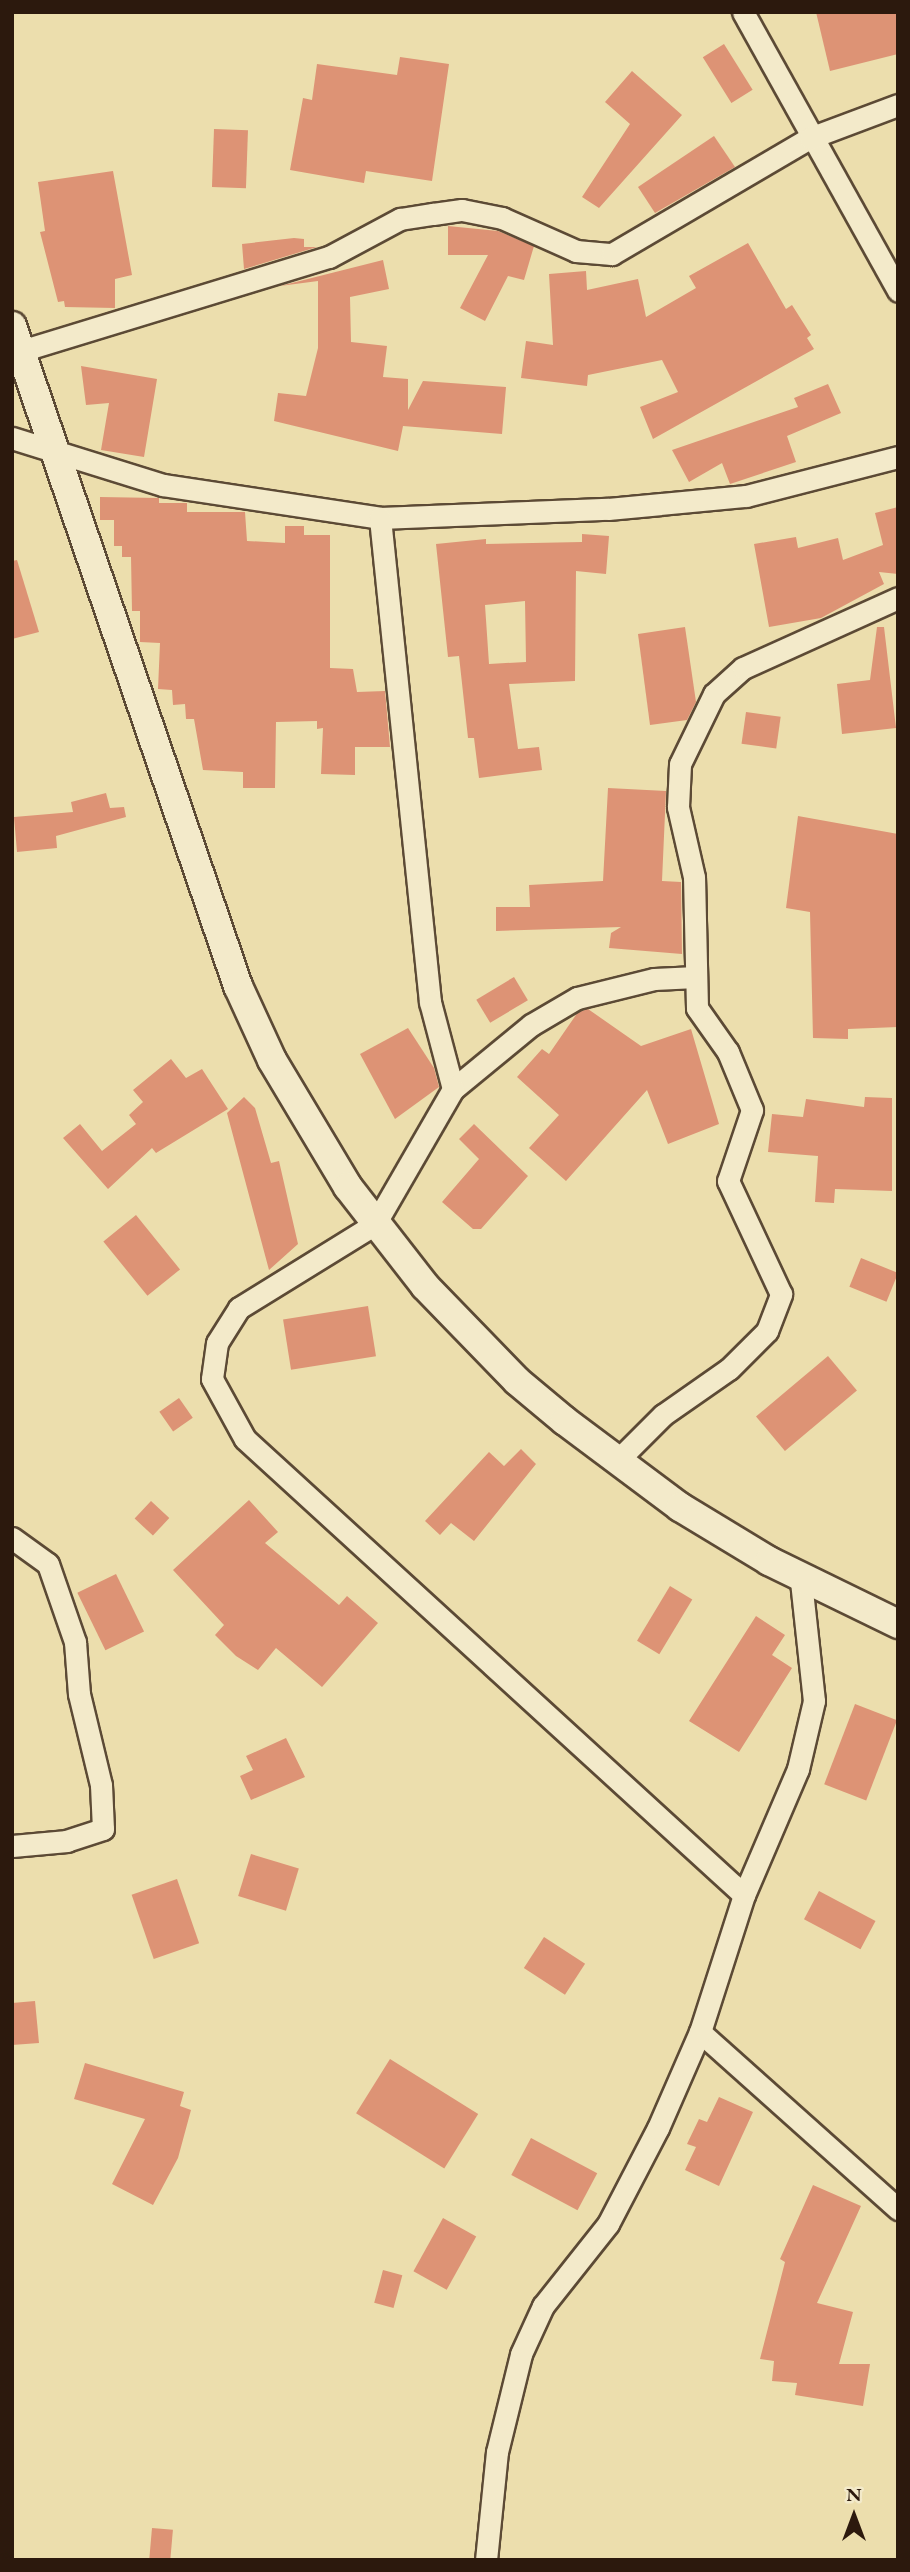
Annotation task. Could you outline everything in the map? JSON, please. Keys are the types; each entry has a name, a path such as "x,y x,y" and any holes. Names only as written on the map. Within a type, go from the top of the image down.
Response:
{"street":[{"path":"743,12 810,138 898,291"},
{"path":"898,105 810,138 612,254 576,251 502,218 462,210 433,214 400,219 329,257 17,338 51,446 238,986 285,1082 375,1224 425,1286 517,1381 617,1461 680,1507 802,1581 898,1623"},
{"path":"12,438 51,446 163,485 380,518 608,509 746,496 898,457"},
{"path":"380,518 428,989 453,1089"},
{"path":"617,1461 663,1415 729,1369 766,1331 779,1310 777,1281 727,1181 752,1110 727,1052 697,1008 694,877 675,784 695,728 714,694 743,668 898,598"},
{"path":"696,976 654,979 577,998 531,1025 453,1089 375,1224 239,1308 217,1343 212,1379 245,1438 744,1895"},
{"path":"12,1538 48,1564 71,1629 79,1694 101,1785 103,1829 68,1841 12,1846"},
{"path":"486,2560 497,2452 521,2354 543,2306 608,2224 700,2032 744,1895 798,1769 813,1718 802,1581"},
{"path":"700,2032 898,2208"}],"building":[{"path":"816,12 898,12 898,54 830,71"},
{"path":"724,44 753,90 731,103 703,57"},
{"path":"400,57 449,64 432,181 366,171 364,183 290,170 303,98 312,100 317,64 397,75"},
{"path":"632,71 682,115 599,208 582,197 630,124 605,102"},
{"path":"214,129 248,130 246,188 212,187"},
{"path":"714,136 735,167 655,213 638,187"},
{"path":"113,171 132,275 115,279 115,308 65,307 64,301 58,302 40,232 45,231 38,182"},
{"path":"448,226 498,231 534,246 524,280 508,276 485,321 460,308 488,255 448,255"},
{"path":"304,239 304,247 317,247 244,269 242,244"},
{"path":"748,243 786,309 792,305 811,335 807,338 814,349 653,439 640,407 678,392 662,360 588,375 587,386 521,378 526,341 553,345 549,274 586,271 587,290 638,279 646,317 696,288 689,276"},
{"path":"383,260 389,289 350,297 351,342 387,346 383,377 408,379 408,410 423,381 506,387 502,434 403,426 398,451 274,421 278,393 306,396 318,348 318,281 280,286"},
{"path":"81,366 157,379 144,457 101,450 109,403 86,405"},
{"path":"828,384 841,413 787,436 796,462 730,484 722,463 689,482 672,450 798,407 794,398"},
{"path":"100,497 159,498 159,503 187,503 187,512 245,512 247,541 285,543 285,526 304,526 304,535 330,535 330,668 353,669 357,692 385,691 390,747 355,747 355,775 321,774 323,728 317,729 317,721 276,722 275,788 243,788 243,772 203,770 194,719 186,719 185,704 173,705 172,690 158,689 160,643 140,642 140,611 132,611 131,557 122,557 122,546 114,546 114,520 100,520"},
{"path":"898,507 898,574 879,572 884,584 821,618 769,627 754,544 796,537 798,548 838,538 843,560 883,545 875,513"},
{"path":"582,534 609,536 606,574 576,571 575,681 509,684 518,749 539,747 542,770 479,778 474,738 468,738 459,656 448,657 436,544 486,539 486,544 582,542","holes":["525,601 526,662 489,664 485,605"]},
{"path":"17,560 39,632 12,639 12,561"},
{"path":"685,627 696,702 687,720 650,725 638,634"},
{"path":"877,627 884,627 896,728 842,734 837,684 870,680"},
{"path":"746,712 781,717 776,749 742,744"},
{"path":"608,788 666,791 662,881 681,882 682,954 609,948 611,933 621,927 496,931 496,907 530,907 529,885 603,881"},
{"path":"106,793 110,808 124,807 126,817 56,836 57,848 17,852 14,817 73,812 71,802"},
{"path":"798,816 898,834 898,1027 848,1029 848,1039 813,1038 810,912 786,908"},
{"path":"514,977 528,1000 490,1023 476,1000"},
{"path":"588,1009 641,1046 691,1029 719,1124 668,1144 647,1090 566,1181 529,1148 559,1115 517,1077 542,1049 549,1054 578,1012"},
{"path":"408,1028 434,1068 439,1087 395,1119 360,1054"},
{"path":"171,1059 186,1078 202,1069 228,1109 156,1153 152,1148 108,1189 63,1138 80,1124 102,1151 136,1124 129,1115 143,1102 133,1090"},
{"path":"244,1097 255,1108 271,1163 279,1161 298,1244 269,1270 227,1113"},
{"path":"865,1097 892,1098 892,1191 835,1189 834,1203 815,1202 818,1156 768,1152 772,1114 803,1117 806,1099 864,1107"},
{"path":"474,1124 528,1176 481,1229 473,1229 442,1202 479,1159 459,1139"},
{"path":"136,1215 180,1269 147,1296 103,1241"},
{"path":"861,1258 898,1273 886,1302 849,1287"},
{"path":"368,1306 376,1356 291,1370 283,1319"},
{"path":"828,1356 857,1390 785,1451 756,1416"},
{"path":"179,1398 193,1418 173,1431 159,1412"},
{"path":"521,1449 536,1464 474,1541 451,1523 440,1535 425,1521 489,1452 504,1466"},
{"path":"249,1500 278,1532 265,1543 339,1605 347,1596 378,1623 322,1687 276,1648 258,1670 236,1656 215,1635 224,1625 173,1570"},
{"path":"151,1501 169,1518 153,1536 135,1519"},
{"path":"116,1574 144,1632 105,1650 77,1593"},
{"path":"670,1586 692,1599 659,1654 637,1641"},
{"path":"756,1616 785,1635 772,1655 792,1668 739,1752 689,1721"},
{"path":"855,1704 897,1720 866,1800 824,1784"},
{"path":"286,1738 305,1777 251,1800 240,1776 253,1770 246,1756"},
{"path":"251,1854 299,1869 286,1911 238,1896"},
{"path":"177,1879 199,1943 154,1959 132,1895"},
{"path":"819,1891 876,1921 860,1949 804,1919"},
{"path":"544,1937 585,1964 565,1995 524,1968"},
{"path":"35,2001 39,2043 12,2045 12,2003"},
{"path":"390,2059 478,2114 444,2168 356,2113"},
{"path":"85,2063 184,2092 180,2106 191,2110 178,2158 153,2205 112,2184 145,2119 74,2099"},
{"path":"719,2097 753,2112 719,2186 685,2170 696,2147 687,2144 699,2119 707,2122"},
{"path":"531,2138 597,2173 578,2210 511,2175"},
{"path":"813,2185 861,2206 817,2303 853,2312 839,2364 870,2364 863,2406 795,2395 797,2383 772,2381 774,2361 760,2359 785,2262 780,2259"},
{"path":"443,2218 476,2236 447,2290 413,2271"},
{"path":"383,2270 402,2275 394,2308 374,2303"},
{"path":"152,2528 173,2530 170,2560 149,2560"}]}
